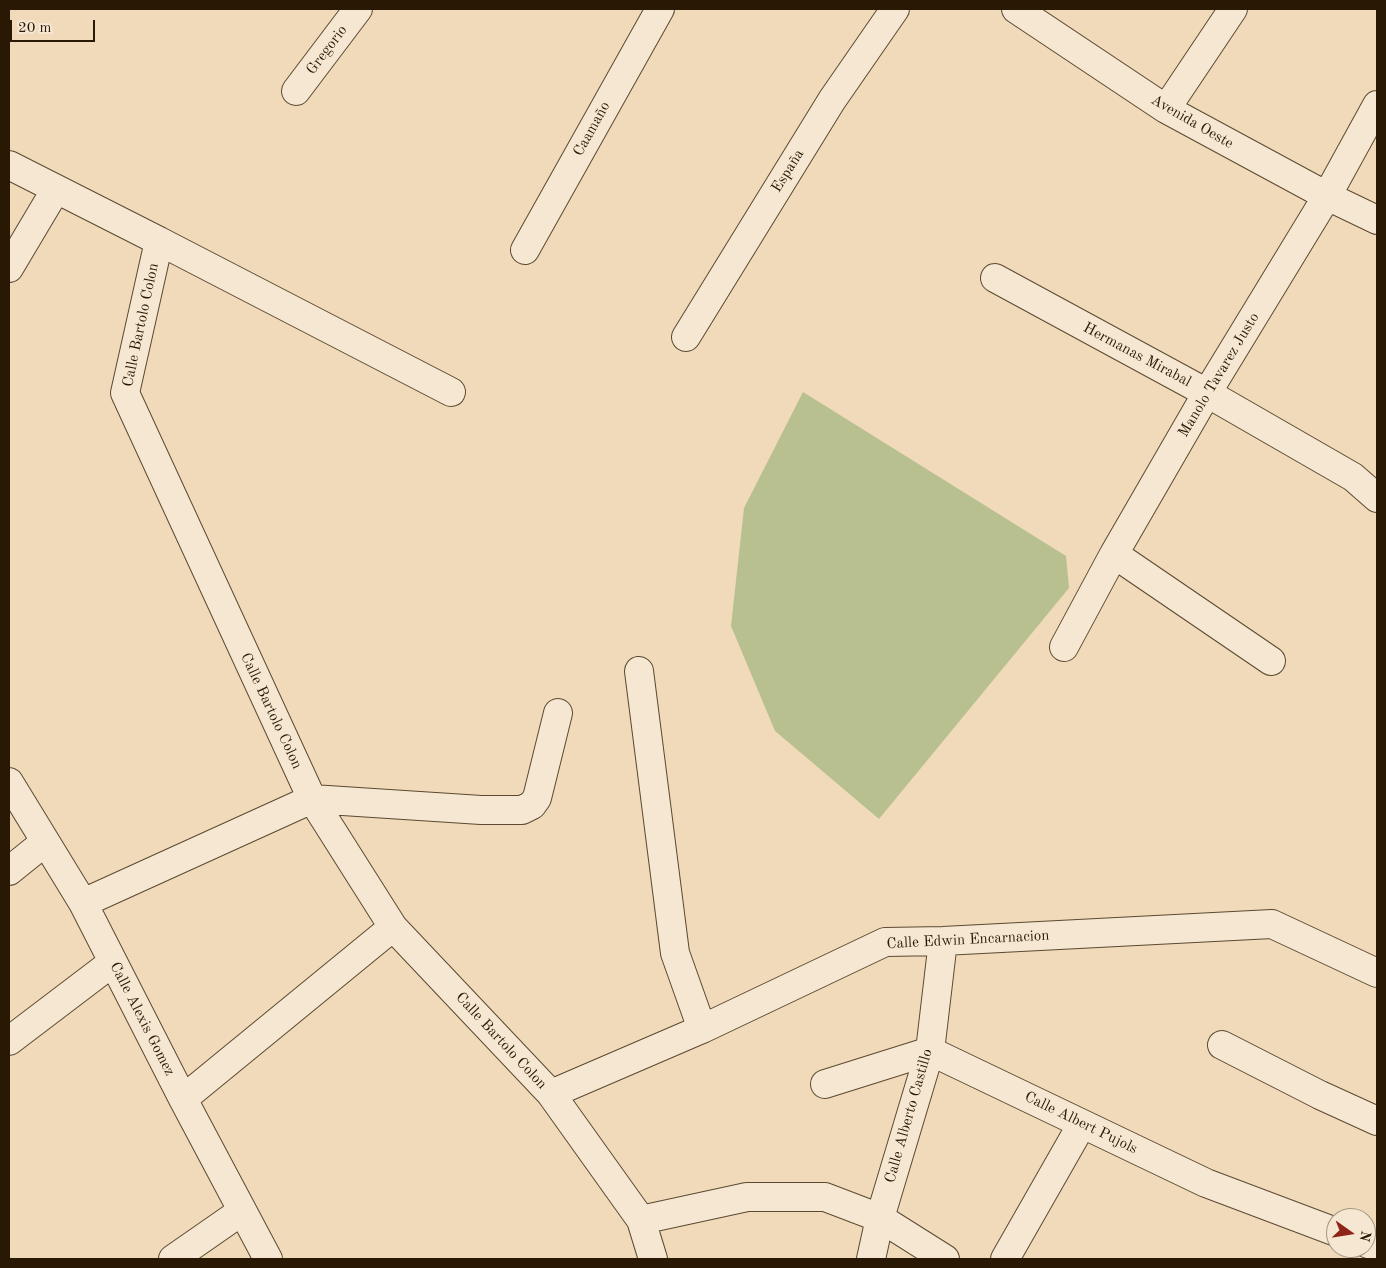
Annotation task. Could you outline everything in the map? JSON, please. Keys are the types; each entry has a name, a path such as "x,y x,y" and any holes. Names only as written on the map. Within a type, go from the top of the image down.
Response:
{"street":[{"name":"Gregorio","path":"296,91 358,9"},
{"name":"Caamaño","path":"525,250 660,9"},
{"name":"España","path":"686,337 832,100 895,9"},
{"name":"Avenida Oeste","path":"1016,9 1166,109 1327,196 1377,220"},
{"path":"1166,109 1233,9"},
{"name":"Manolo Tavarez Justo","path":"1064,647 1114,554 1207,392 1327,196 1377,105"},
{"path":"9,165 451,392"},
{"path":"9,268 56,189"},
{"name":"Calle Bartolo Colon","path":"159,241 125,393 312,800 393,927 551,1094 641,1220 653,1259"},
{"name":"Hermanas Mirabal","path":"995,278 1207,392 1353,477 1377,498"},
{"path":"1114,554 1272,661"},
{"path":"638,671 675,953 702,1029"},
{"path":"83,903 312,800 481,810 522,810 532,805 537,798 558,713"},
{"name":"Calle Alexis Gomez","path":"9,782 83,903 182,1099 268,1259"},
{"path":"9,871 45,842"},
{"name":"Calle Edwin Encarnacion","path":"551,1094 702,1029 885,942 943,941 1272,924 1377,973"},
{"path":"182,1099 393,927"},
{"name":"Calle Alberto Castillo","path":"870,1259 880,1218 930,1051 943,941"},
{"path":"9,1041 113,962"},
{"path":"1222,1045 1377,1122"},
{"path":"825,1084 930,1051"},
{"name":"Calle Albert Pujols","path":"930,1051 1206,1183 1326,1228"},
{"path":"1005,1259 1082,1124"},
{"path":"641,1220 747,1197 825,1198 880,1218 945,1259"},
{"path":"173,1259 242,1211"}],"green space":[{"path":"803,392 1066,556 1069,588 879,819 775,731 731,626 744,508"}]}
